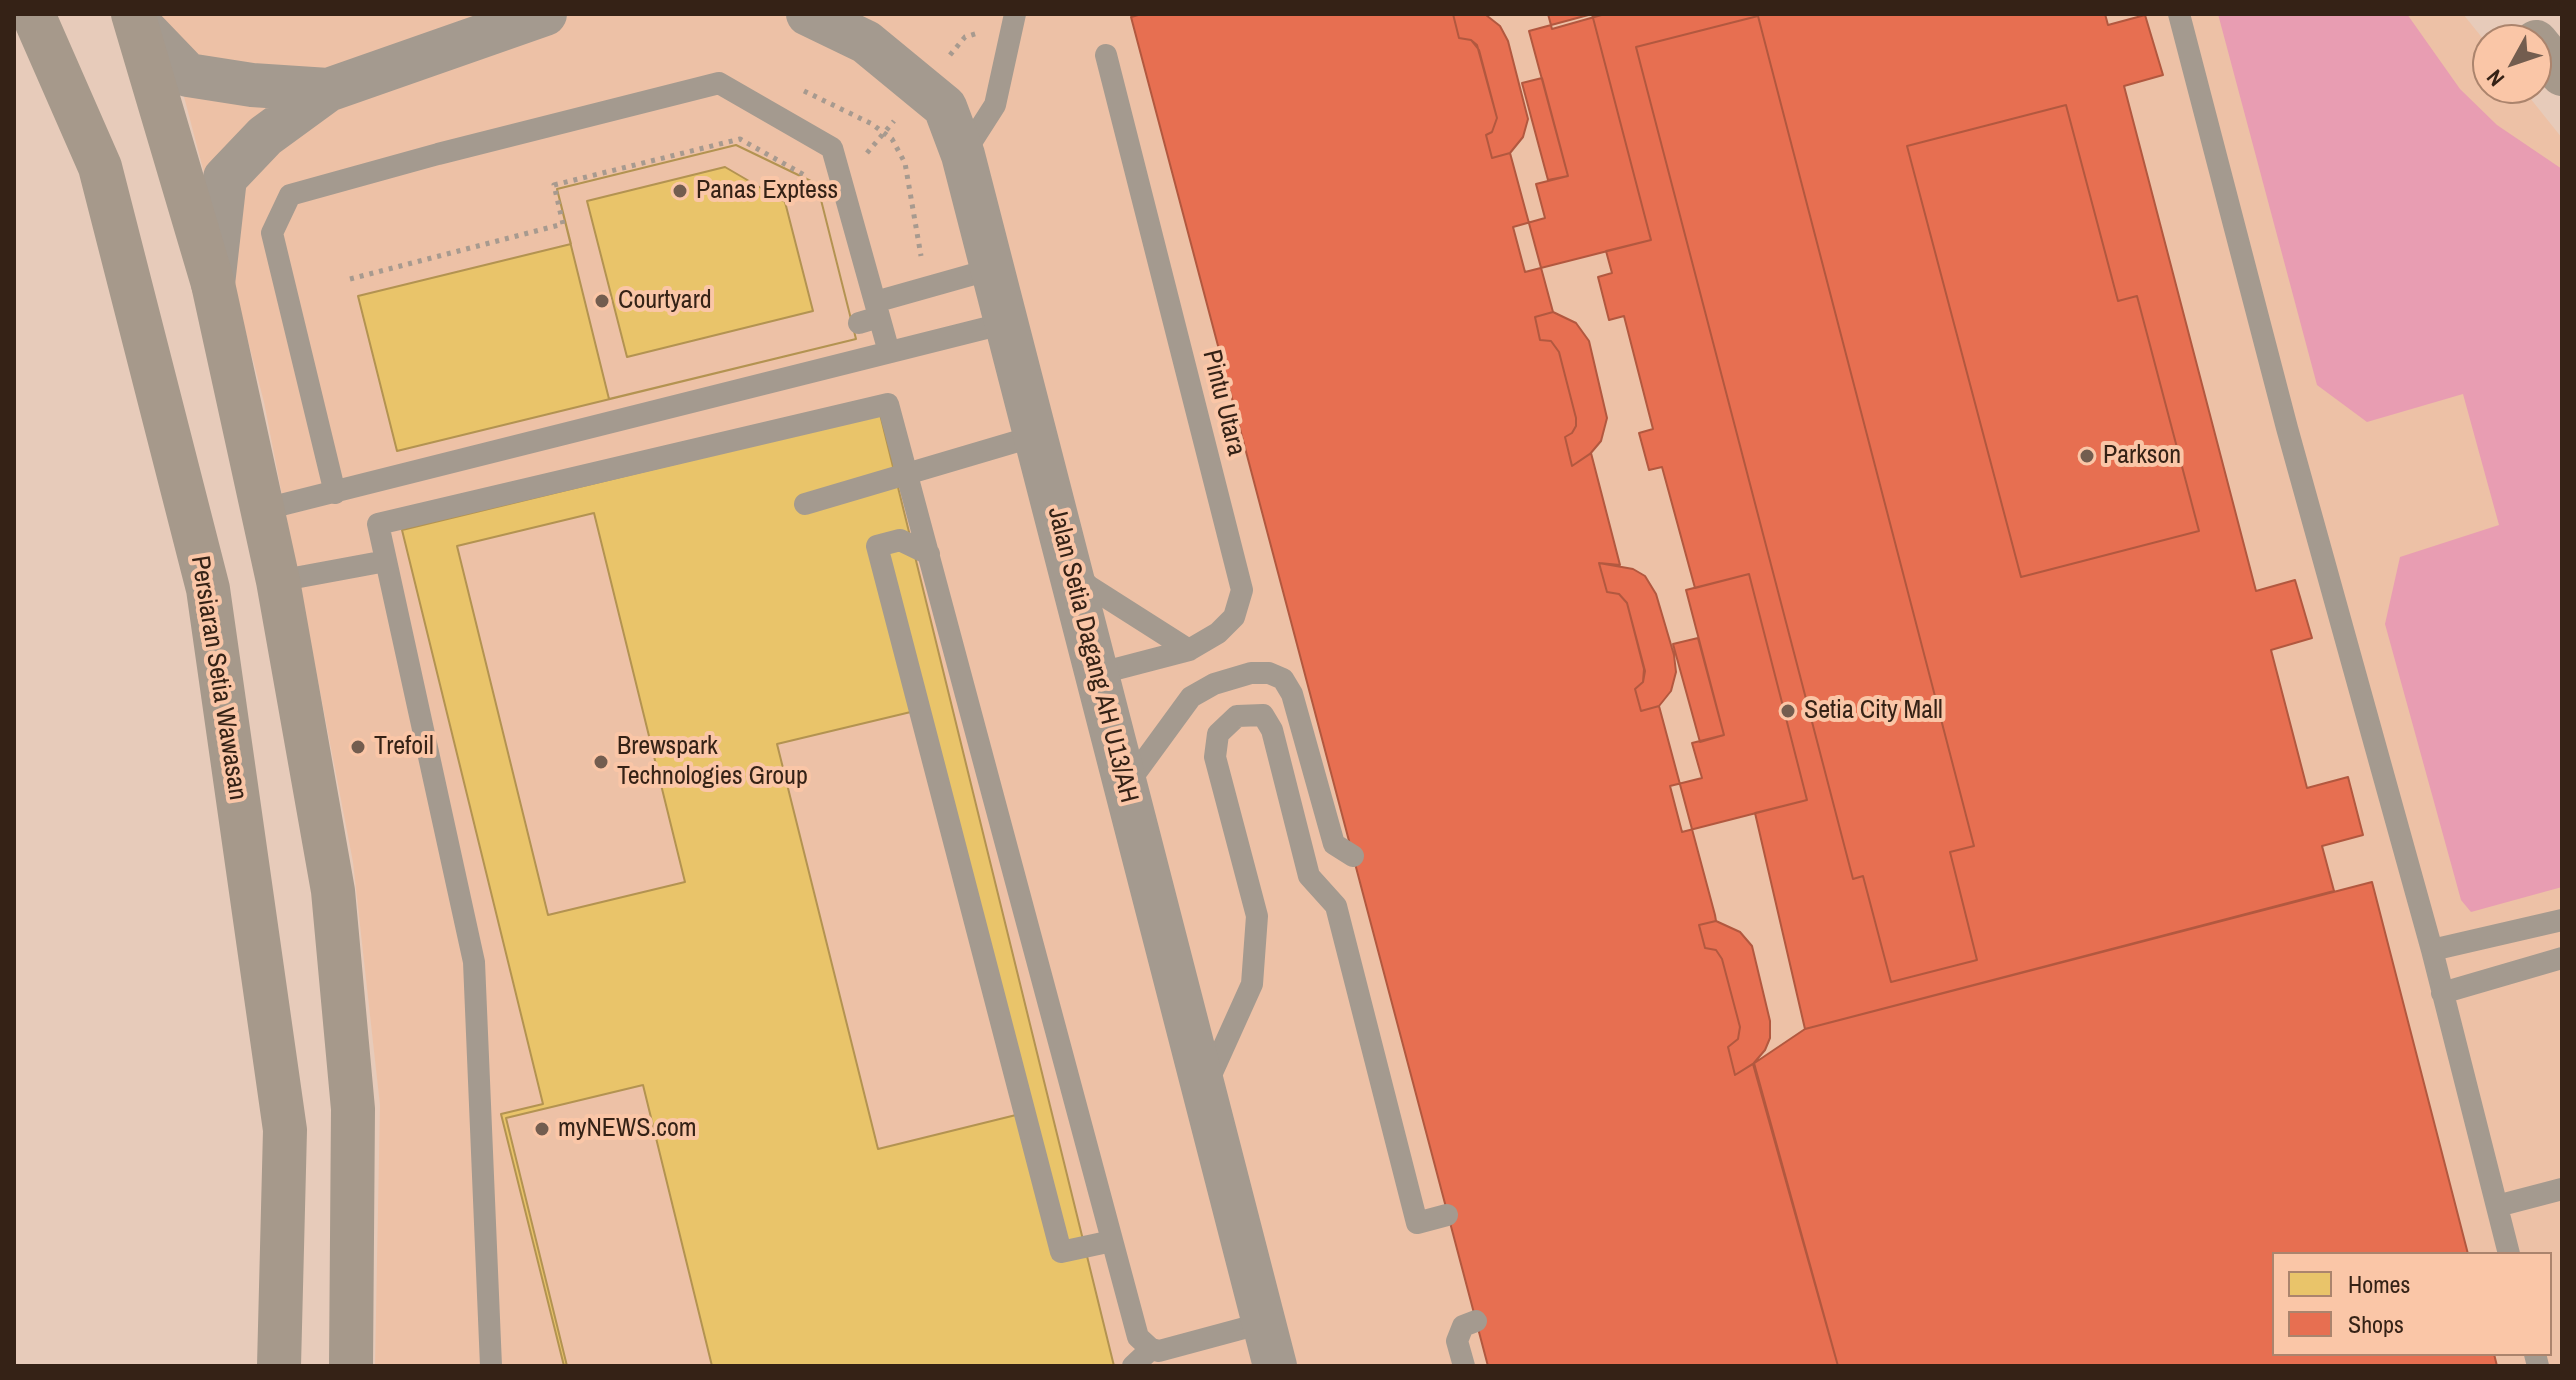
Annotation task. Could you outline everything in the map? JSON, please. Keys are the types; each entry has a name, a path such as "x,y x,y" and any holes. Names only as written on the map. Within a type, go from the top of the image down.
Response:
{"street":[{"name":"Persiaran Setia Wawasan","path":"33,14 100,167 208,589 285,1130 279,1366"},
{"path":"213,284 225,178 265,136 328,90 486,24 545,14"},
{"name":"Jalan Setia Dagang AH U13/AH","path":"808,14 866,42 945,107 963,155 1275,1366"},
{"path":"136,18 188,75 252,85 328,90"},
{"path":"136,18 213,284 278,581 333,891 353,1109 351,1366"}],"lane":[{"path":"963,155 995,105 1015,14"},
{"path":"2179,14 2287,428 2432,950 2508,1252"},
{"name":"Pintu Utara","path":"1097,674 1189,650 1218,633 1234,617 1242,590 1106,55"},
{"path":"335,493 272,233 290,195 438,154 719,83 832,148 868,276 871,314 889,352"},
{"path":"871,314 927,288 992,269"},
{"path":"846,283 868,276"},
{"path":"261,510 335,493 418,463 1006,323"},
{"path":"491,1366 474,962 378,524 888,404 1138,1337 1151,1349 1159,1351 1263,1323 1281,1366"},
{"path":"805,504 1035,436"},
{"path":"929,554 900,540 877,546 1061,1252 1112,1241"},
{"path":"278,581 386,561"},
{"path":"1069,570 1090,587 1189,650"},
{"path":"1126,787 1191,697 1214,684 1251,673 1269,673 1283,679 1292,694 1334,844 1353,856"},
{"path":"1204,1091 1252,984 1257,916 1215,757 1218,734 1237,716 1263,715 1272,730 1309,876 1336,906 1417,1223 1447,1215"},
{"path":"2432,950 2562,920"},
{"path":"2442,993 2562,958"},
{"path":"2497,1206 2562,1189"},
{"path":"1464,1366 1457,1341 1463,1326 1476,1321"},
{"path":"1133,1366 1151,1349"}],"path":[{"path":"793,86 872,124 892,139 905,163 927,288"},
{"path":"350,279 563,224 554,185 740,139 819,183"}],"shaded area":[{"path":"160,14 2463,14 2472,25 2472,104 2535,104 2562,138 2562,1366 375,1366 380,1105 353,862 264,402"},
{"path":"2218,14 2407,14 2472,104 2562,169 2562,887 2471,912 2461,900 2385,624 2400,557 2499,525 2463,394 2367,422 2317,385"}],"building: Homes":[{"path":"736,145 817,184 856,339 397,451 358,296 571,244 557,189"},
{"path":"736,145 817,184 856,339 609,399 557,189"},
{"path":"725,167 785,202 813,311 627,357 587,201"},
{"path":"880,414 1114,1366 564,1366 501,1114 543,1104 402,530"},
{"path":"594,513 685,882 548,915 457,546"},
{"path":"915,711 1016,1115 878,1149 777,744"},
{"path":"643,1085 712,1366 567,1366 506,1118"}],"building: Shops":[{"path":"1142,14 1453,14 1459,38 1471,40 1477,45 1497,118 1492,132 1486,135 1492,158 1510,153 1553,312 1535,317 1540,340 1551,341 1559,352 1576,418 1572,433 1565,437 1572,466 1591,453 1620,565 1599,563 1607,592 1619,594 1627,603 1645,671 1643,682 1635,689 1641,711 1659,706 1715,915 1716,921 1699,925 1705,948 1716,950 1722,959 1740,1027 1738,1039 1728,1047 1735,1075 1754,1063 1838,1366 1488,1366 1131,17"},
{"path":"1453,14 1486,15 1500,26 1508,41 1528,119 1523,137 1510,153 1492,158 1486,135 1492,132 1497,118 1479,50 1471,40 1459,38"},
{"path":"1548,14 1605,14 1552,29"},
{"path":"1592,14 2105,14 2108,25 2145,15 2163,75 2124,86 2256,591 2295,580 2312,638 2271,650 2307,788 2348,777 2363,835 2322,846 2334,891 1805,1029 1755,813 1807,800 1749,574 1695,588 1662,467 1649,470 1639,433 1653,429 1624,316 1609,320 1598,277 1612,273 1606,251 1651,240","holes":["1758,16 1974,846 1950,852 1977,960 1891,982 1863,876 1853,879 1636,47","2066,105 2118,301 2137,296 2199,531 2021,577 1907,146"]},
{"path":"1592,14 1651,240 1525,272 1513,227 1545,218 1536,184 1568,176 1529,31"},
{"path":"1758,16 1974,846 1950,852 1977,960 1891,982 1863,876 1853,879 1636,47"},
{"path":"1542,78 1568,176 1548,180 1522,83"},
{"path":"2066,105 2118,301 2137,296 2199,531 2021,577 1907,146"},
{"path":"1553,312 1576,323 1589,341 1607,418 1601,441 1590,454 1572,466 1565,437 1572,433 1576,418 1559,352 1551,341 1540,340 1535,317"},
{"path":"1599,563 1633,569 1645,576 1656,594 1676,672 1671,691 1659,706 1641,711 1635,689 1643,682 1644,669 1627,603 1619,594 1607,592"},
{"path":"1749,574 1807,800 1682,832 1670,786 1702,778 1692,743 1724,735 1686,590"},
{"path":"1698,638 1724,735 1700,742 1673,644"},
{"path":"2372,882 2467,1252 2272,1252 2272,1356 2494,1356 2497,1366 1838,1366 1753,1064 1805,1029"},
{"path":"1716,921 1740,932 1752,946 1770,1021 1770,1038 1765,1050 1753,1064 1735,1075 1728,1047 1738,1039 1740,1027 1722,959 1716,950 1705,948 1699,925"}],"place":[{"name":"Panas Exptess","path":"680,191"},
{"name":"Courtyard","path":"602,301"},
{"name":"Parkson","path":"2087,456"},
{"name":"Setia City Mall","path":"1788,711"},
{"name":"Trefoil","path":"358,747"},
{"name":"Brewspark Technologies Group","path":"601,762"},
{"name":"myNEWS.com","path":"542,1129"}]}
